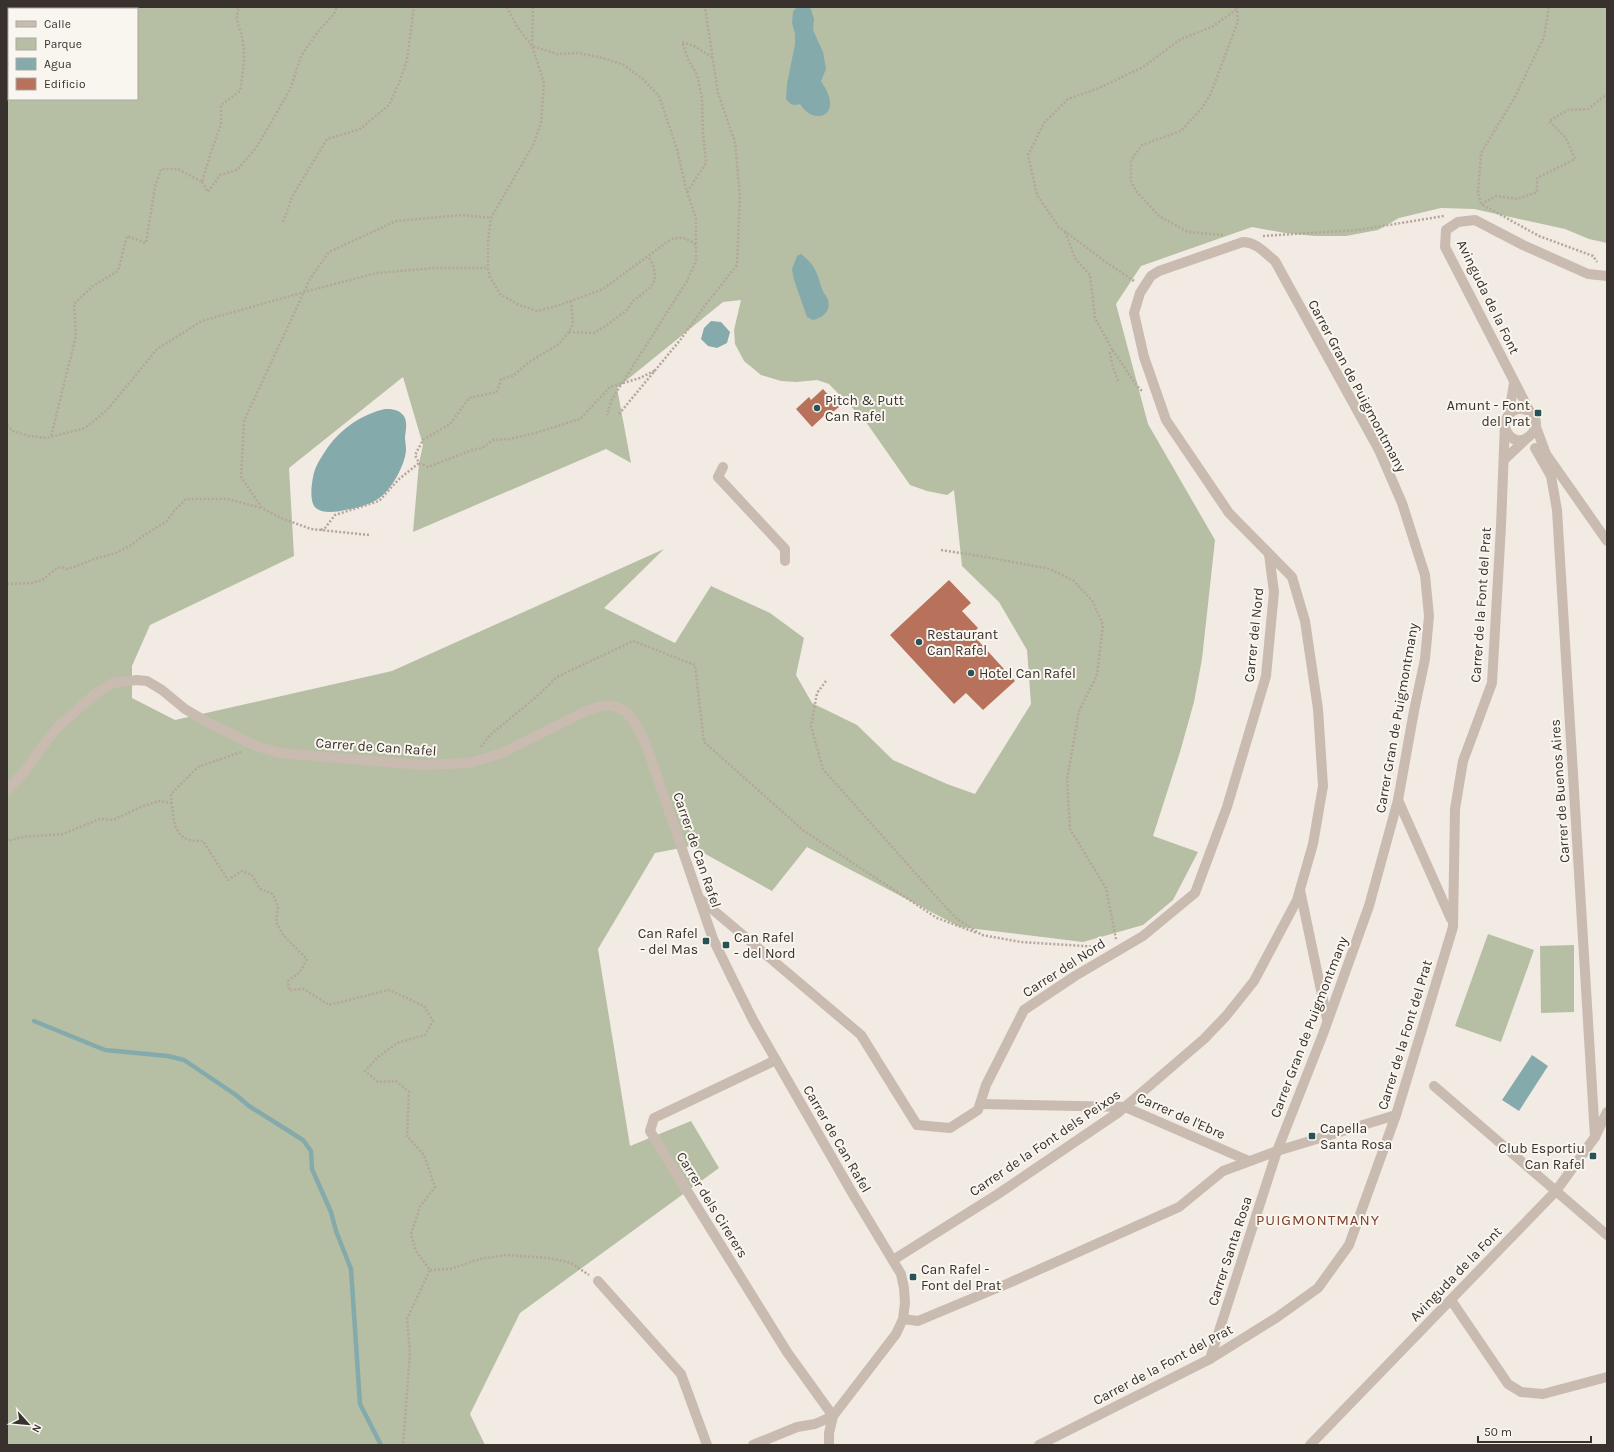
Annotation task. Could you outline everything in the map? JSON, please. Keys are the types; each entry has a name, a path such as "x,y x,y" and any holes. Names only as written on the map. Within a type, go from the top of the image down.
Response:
{"street":[{"name":"Avinguda de la Font","path":"1530,412 1445,247 1446,230 1458,222 1475,220 1523,245 1588,274 1607,276"},
{"path":"1250,242 1242,242 1159,271 1151,276 1143,287 1134,313 1144,357 1166,420 1229,513 1269,554"},
{"name":"Carrer Gran de Puigmontmany","path":"1250,242 1263,250 1275,261 1379,450 1402,503 1425,575 1429,616 1424,659 1398,800 1369,906 1323,1034 1277,1151"},
{"path":"1509,414 1514,383"},
{"path":"1546,454 1522,440 1509,435 1505,428 1506,418 1512,411 1521,408 1530,412 1535,418 1536,427 1546,454 1607,541"},
{"path":"1504,460 1522,440 1531,436 1536,427"},
{"name":"Carrer de la Font del Prat","path":"1039,1445 1210,1359 1276,1318 1318,1288 1349,1245 1396,1115 1453,927 1455,809 1462,761 1492,683 1505,428"},
{"name":"Carrer de Buenos Aires","path":"1535,448 1551,476 1557,510 1596,1137"},
{"path":"723,467 718,477 786,549 785,560"},
{"name":"Carrer de la Font dels Peixos","path":"893,1260 998,1194 1126,1106 1204,1039 1226,1016 1254,981 1300,890 1313,844 1323,786 1318,709 1305,621 1292,577 1269,554"},
{"name":"Carrer del Nord","path":"698,897 860,1034 917,1125 950,1128 978,1110 986,1085 1024,1010 1118,949 1143,936 1195,893 1227,807 1266,676 1274,592 1269,554"},
{"name":"Carrer de Can Rafel","path":"7,790 25,771 46,740 59,726 96,693 113,683 137,680 147,681 207,722 256,746 280,753 420,765 468,763 500,754 586,711 602,706 612,707 624,712 634,720 648,750 698,897 714,939 733,980 776,1060 854,1196 901,1274 904,1288 903,1319 896,1334 833,1416 829,1433 829,1445"},
{"path":"1398,800 1453,923"},
{"path":"1300,890 1328,1019"},
{"name":"Carrer dels Cirerers","path":"776,1060 654,1118 650,1131 783,1346 833,1416"},
{"path":"1434,1086 1607,1235"},
{"name":"Carrer de l'Ebre","path":"980,1104 1126,1106 1249,1161"},
{"name":"Avinguda de la Font","path":"1310,1445 1556,1191 1596,1137 1607,1112"},
{"path":"903,1319 918,1321 1016,1280 1179,1207 1224,1171 1277,1151 1396,1115"},
{"name":"Carrer Santa Rosa","path":"1210,1359 1277,1151"},
{"path":"598,1281 681,1374 707,1445"},
{"path":"1452,1300 1508,1384 1521,1392 1543,1394 1607,1377"},
{"path":"754,1445 798,1427 816,1424 833,1416"}],"path":[{"path":"202,182 221,124 221,106 240,91 244,67 242,38 237,24 238,9 240,7"},
{"path":"51,436 76,336 74,304 93,286 118,271 127,236 146,243 155,187 161,169 178,169 202,182 208,192 220,175 237,170 255,149 271,123 291,87 301,56 318,30 334,14 336,7"},
{"path":"283,222 292,197 328,138 360,129 389,105 407,60 414,7"},
{"path":"507,7 516,25 532,46 544,83 541,123 533,145 491,218 488,242 488,268 490,277 500,294 519,305 537,311 571,301 603,289 649,257 670,240 678,237 688,239 696,245"},
{"path":"532,46 533,7"},
{"path":"619,414 681,340 706,304 737,265 740,197 735,142 718,93 705,7"},
{"path":"1549,7 1544,37 1515,97 1481,153 1478,193 1481,204 1539,236 1593,256 1607,276"},
{"path":"1143,287 1106,262 1058,226 1037,195 1028,155 1044,123 1068,99 1098,88 1143,66 1181,39 1212,27 1237,8"},
{"path":"1230,236 1188,232 1159,216 1136,190 1131,181 1131,160 1142,145 1181,131 1202,108 1211,92 1238,21 1237,8"},
{"path":"687,192 706,162 702,98 697,75 688,59 682,42 694,46 713,57"},
{"path":"532,46 558,54 578,53 603,58 624,65 643,78 659,96 696,218 696,261 687,281 612,399 607,414"},
{"path":"1481,204 1496,196 1517,199 1537,192 1537,178 1575,158 1566,138 1549,122 1568,110 1588,109 1607,94"},
{"path":"262,508 241,477 244,421 310,279 329,252 396,221 462,215 491,218"},
{"path":"1250,242 1259,236 1358,230 1448,215 1458,222"},
{"path":"1065,231 1075,258 1090,275 1095,318 1113,351 1124,364 1135,385 1146,395"},
{"path":"569,332 594,333 627,310 633,301 651,287 655,279 654,268 649,257"},
{"path":"7,425 13,431 29,436 47,438 86,428 107,410 157,348 202,322 304,292 377,273 435,268 488,268"},
{"path":"571,301 573,323 569,332 559,344 529,362 514,376 501,379 497,392 469,398 450,424 423,440 416,455 419,463 428,467 472,450 482,448 493,440 510,439 535,434 580,419 610,387 640,378 656,370"},
{"path":"1113,351 1110,353 1118,381"},
{"path":"320,530 325,528 335,515 379,501 399,479 419,463"},
{"path":"7,584 32,583 42,580 57,568 61,567 68,569 96,558 116,553 130,546 167,521 173,512 186,499 228,499 262,508 281,518 311,529 369,535"},
{"path":"468,763 490,735 558,677 633,641 695,665 704,742 804,831 936,918 982,935 1020,942 1094,946 1118,949 1106,888 1070,829 1068,780 1079,710 1097,675 1102,624 1093,602 1074,581 1050,569 941,550"},
{"path":"826,681 817,693 811,726 823,769 940,902 957,919 982,935"},
{"path":"256,746 198,767 171,794 174,823 179,834 189,840 203,841 228,880 242,870 252,875 260,889 273,894 278,907 276,922 284,935 307,959 300,972 288,981 289,990 304,989 329,1005 389,990 424,1006 430,1016 433,1022 425,1035 397,1043 378,1057 365,1071 378,1082 396,1081 409,1092 407,1136 424,1156 436,1187 420,1207 411,1234 416,1251 430,1270"},
{"path":"7,839 8,841 22,837 63,834 100,819 113,820 143,806 159,801 172,803"},
{"path":"430,1270 450,1269 486,1258 505,1255 524,1256 549,1258 571,1263 598,1281"},
{"path":"402,1445 410,1353 407,1319 430,1270"}],"green space":[{"path":"7,7 1607,7 1607,243 1589,239 1565,229 1474,209 1441,208 1399,218 1378,230 1346,236 1315,236 1285,233 1252,227 1141,266 1116,304 1148,424 1215,540 1202,659 1194,702 1180,752 1153,836 1198,852 1173,900 1143,925 1083,942 960,927 807,847 772,891 691,846 655,853 598,949 630,1146 691,1121 719,1168 520,1313 470,1414 485,1445 7,1445","holes":["741,300 734,330 735,344 744,361 761,375 781,381 796,382 817,380 829,384 866,422 910,485 927,491 947,495 954,490 962,566 999,602 1027,650 1031,704 975,794 947,784 893,760 857,725 812,703 796,675 804,638 770,613 711,586 675,643 604,608 664,549 392,671 175,720 132,698 132,666 150,625 294,556 289,468 403,377 423,445 419,463 413,532 606,449 631,463 617,388 723,302"]},
{"path":"1488,934 1534,950 1501,1042 1455,1026"},
{"path":"1574,945 1574,1012 1541,1013 1540,946"}],"water":[{"path":"797,7 808,7 811,9 814,19 813,30 823,52 826,69 821,81 829,95 830,105 827,113 821,116 809,114 800,104 796,105 789,103 786,99 787,84 795,44 795,34 792,23 793,11"},
{"path":"801,254 815,269 829,304 827,311 823,316 813,320 807,317 794,280 792,269 797,256"},
{"path":"711,321 721,322 730,332 727,343 717,348 708,346 701,339 704,328"},
{"path":"385,409 400,412 404,416 406,424 406,449 404,460 402,467 392,485 380,497 371,503 360,507 330,512 322,511 316,508 311,495 313,476 317,464 328,447 346,428 353,423 368,414"},
{"path":"1532,1055 1548,1066 1519,1111 1502,1100"}],"building":[{"name":"Pitch & Putt Can Rafel","path":"823,389 839,407 828,416 826,414 812,427 796,409 809,397 811,400"},
{"path":"949,580 971,603 962,611 978,628 972,634 1015,681 983,710 966,693 954,704 890,635"}],"waterway":[{"path":"34,1021 105,1050 168,1056 184,1060 236,1095 249,1106 303,1140 311,1151 312,1169 331,1212 336,1231 351,1269 360,1404 381,1445"}],"place":[{"name":"Pitch & Putt Can Rafel","path":"817,408"},
{"name":"Amunt - Font del Prat","path":"1538,413"},
{"name":"Restaurant Can Rafel","path":"919,642"},
{"name":"Hotel Can Rafel","path":"971,673"},
{"name":"Can Rafel - del Mas","path":"706,941"},
{"name":"Can Rafel - del Nord","path":"726,945"},
{"name":"Capella Santa Rosa","path":"1312,1136"},
{"name":"Club Esportiu Can Rafel","path":"1593,1156"},
{"name":"Can Rafel - Font del Prat","path":"913,1277"}],"district":[{"name":"PUIGMONTMANY","path":"1318,1220"}]}
